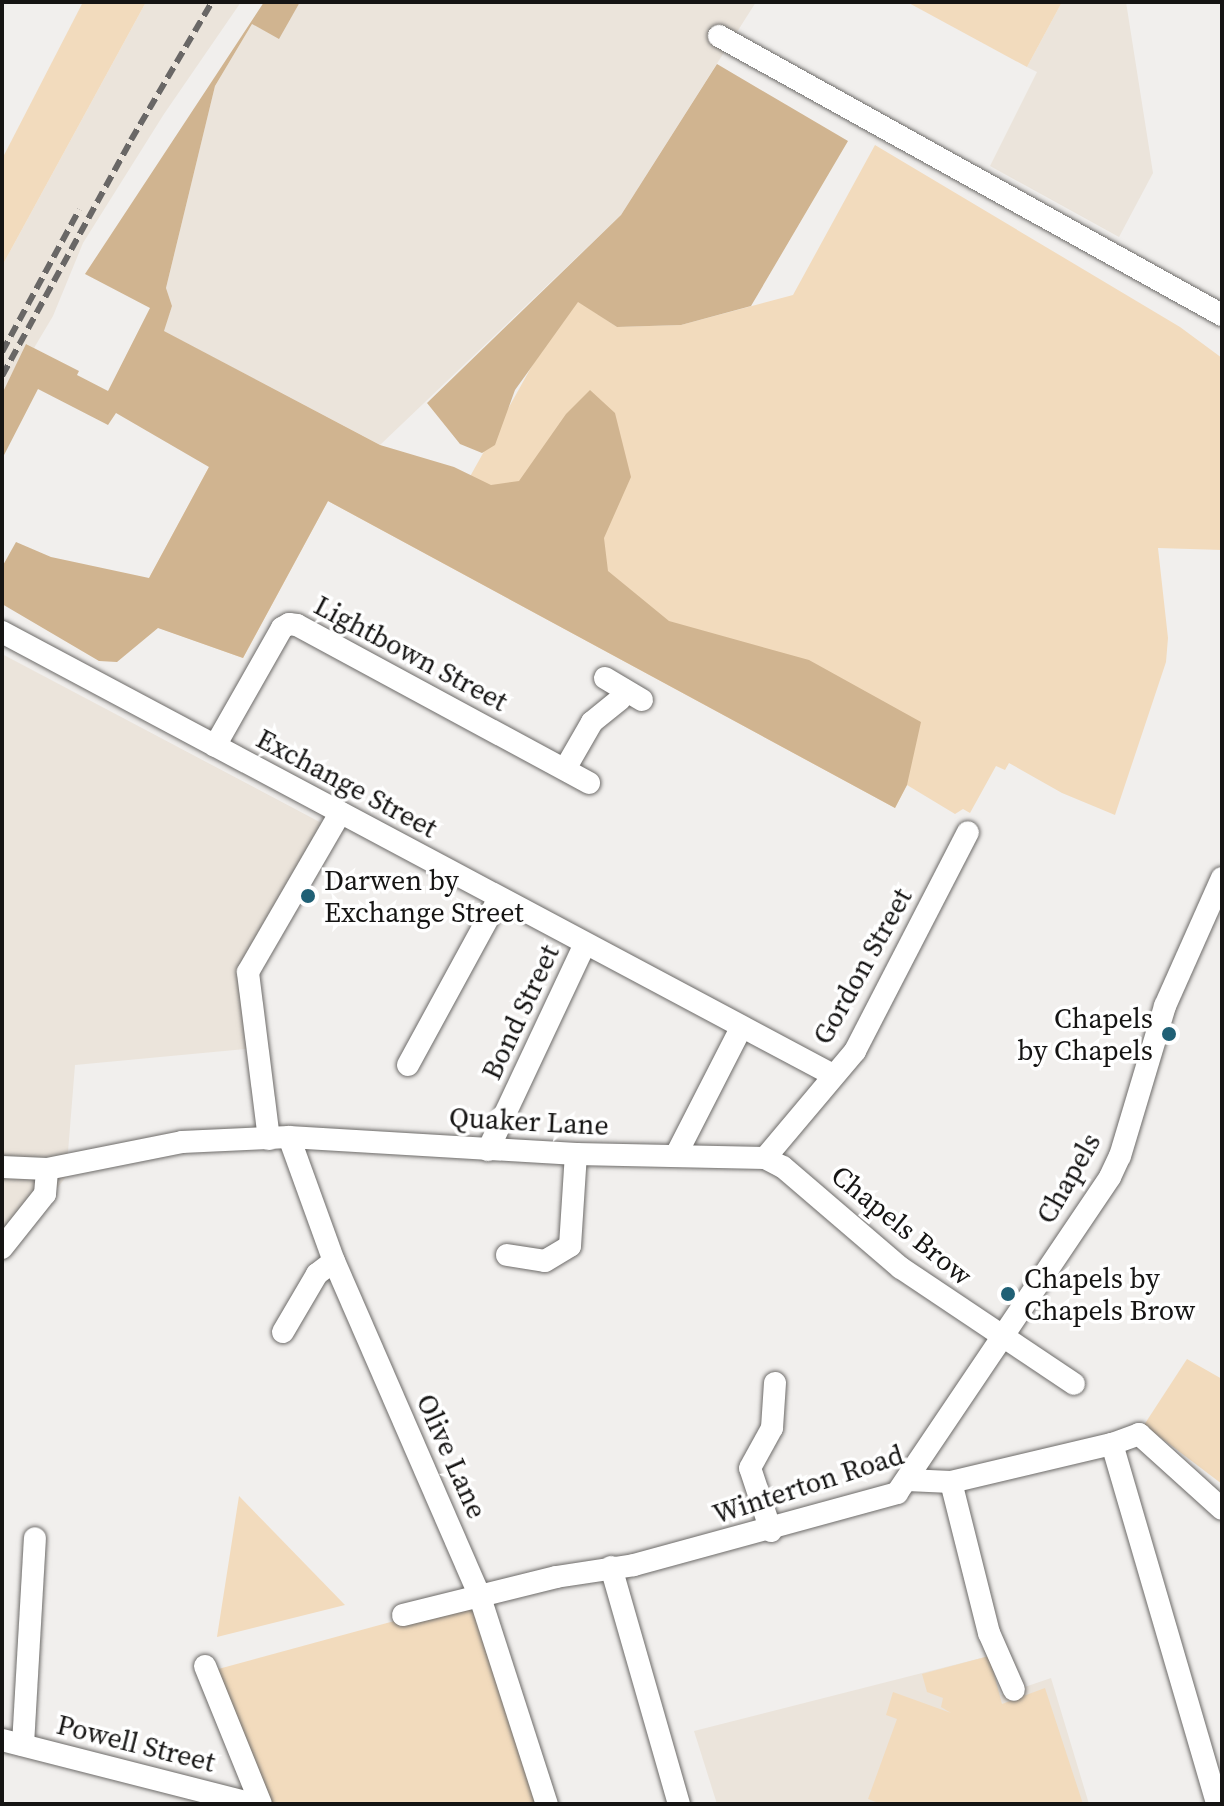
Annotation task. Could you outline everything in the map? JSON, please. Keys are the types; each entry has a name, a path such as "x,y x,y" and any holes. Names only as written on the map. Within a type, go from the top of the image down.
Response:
{"street":[{"path":"719,36 1222,315"},
{"name":"Lightbown Street","path":"215,746 282,628 289,624 589,783"},
{"name":"Exchange Street","path":"2,632 833,1075"},
{"path":"565,769 592,722 620,699 624,689"},
{"name":"Olive Lane","path":"340,813 248,972 279,1138 479,1594 547,1804"},
{"name":"Gordon Street","path":"765,1158 855,1051 968,832"},
{"name":"Chapels","path":"907,1480 1120,1156 1165,1006 1222,878"},
{"path":"408,1065 499,898"},
{"name":"Bond Street","path":"488,1150 585,944"},
{"path":"676,1155 741,1028"},
{"name":"Quaker Lane","path":"2,1167 47,1169 182,1142 279,1138 576,1154 765,1158"},
{"path":"507,1255 545,1261 570,1246 576,1154"},
{"name":"Chapels Brow","path":"765,1158 783,1167 901,1268 1002,1339 1074,1384"},
{"path":"2,1248 45,1194 47,1169"},
{"path":"283,1332 317,1274 334,1261"},
{"path":"771,1531 750,1468 772,1428 775,1383"},
{"name":"Winterton Road","path":"403,1615 479,1594 634,1565 771,1531 897,1493 907,1480 951,1482 1112,1444 1139,1434 1222,1509"},
{"path":"1112,1444 1217,1804"},
{"path":"951,1482 989,1633 1014,1690"},
{"path":"13,1742 35,1538"},
{"path":"611,1567 679,1804"},
{"path":"205,1666 261,1804"},
{"name":"Powell Street","path":"13,1742 254,1804"}],"shaded area":[{"path":"83,2 146,2 2,266 2,159"},
{"path":"146,2 241,2 164,114 83,243 53,316 34,348 27,344 2,394 2,266"},
{"path":"264,2 300,2 279,39 252,24 215,86 166,288 172,306 164,331 380,445 454,467 491,485 519,481 566,414 590,390 615,413 631,477 604,538 608,571 669,621 809,660 921,722 907,785 895,808 328,501 243,658 158,628 117,662 99,661 2,604 2,567 16,542 51,557 149,578 209,467 116,413 108,425 38,389 2,459 2,394 26,344 79,371 77,375 108,391 150,308 85,274"},
{"path":"300,2 756,2 621,215 380,445 163,331 172,306 166,288 215,86 252,24 279,38"},
{"path":"907,2 1062,2 1027,67"},
{"path":"1062,2 1126,2 1153,173 1119,237 990,166 1037,72 1027,67"},
{"path":"717,64 848,141 751,306 681,325 617,327 578,302 515,390 495,445 482,453 460,444 427,403 621,215"},
{"path":"875,145 1180,327 1222,358 1222,550 1158,548 1168,638 1166,662 1115,815 1062,793 1009,763 1005,770 996,766 970,813 963,809 955,814 907,785 895,808 328,501 243,658 128,617 256,380 463,489 533,364 578,301 617,327 681,325 793,295"},
{"path":"2,654 331,828 248,972 257,1048 75,1065 66,1177 2,1257"},
{"path":"1187,1359 1222,1379 1222,1484 1144,1425"},
{"path":"239,1496 345,1605 217,1637"},
{"path":"475,1599 542,1804 266,1804 211,1671"},
{"path":"989,1656 1001,1695 1051,1678 1089,1804 717,1804 694,1731"},
{"path":"989,1656 1002,1704 1045,1688 1083,1804 881,1804 868,1799 897,1719 886,1715 893,1692 951,1713 941,1707 943,1698 927,1692 922,1674"}],"railway":[{"path":"2,376 131,140 212,2"},
{"path":"2,352 79,210"}],"place":[{"name":"Darwen by Exchange Street","path":"308,896"},
{"name":"Chapels by Chapels","path":"1169,1034"},
{"name":"Chapels by Chapels Brow","path":"1008,1294"}]}
